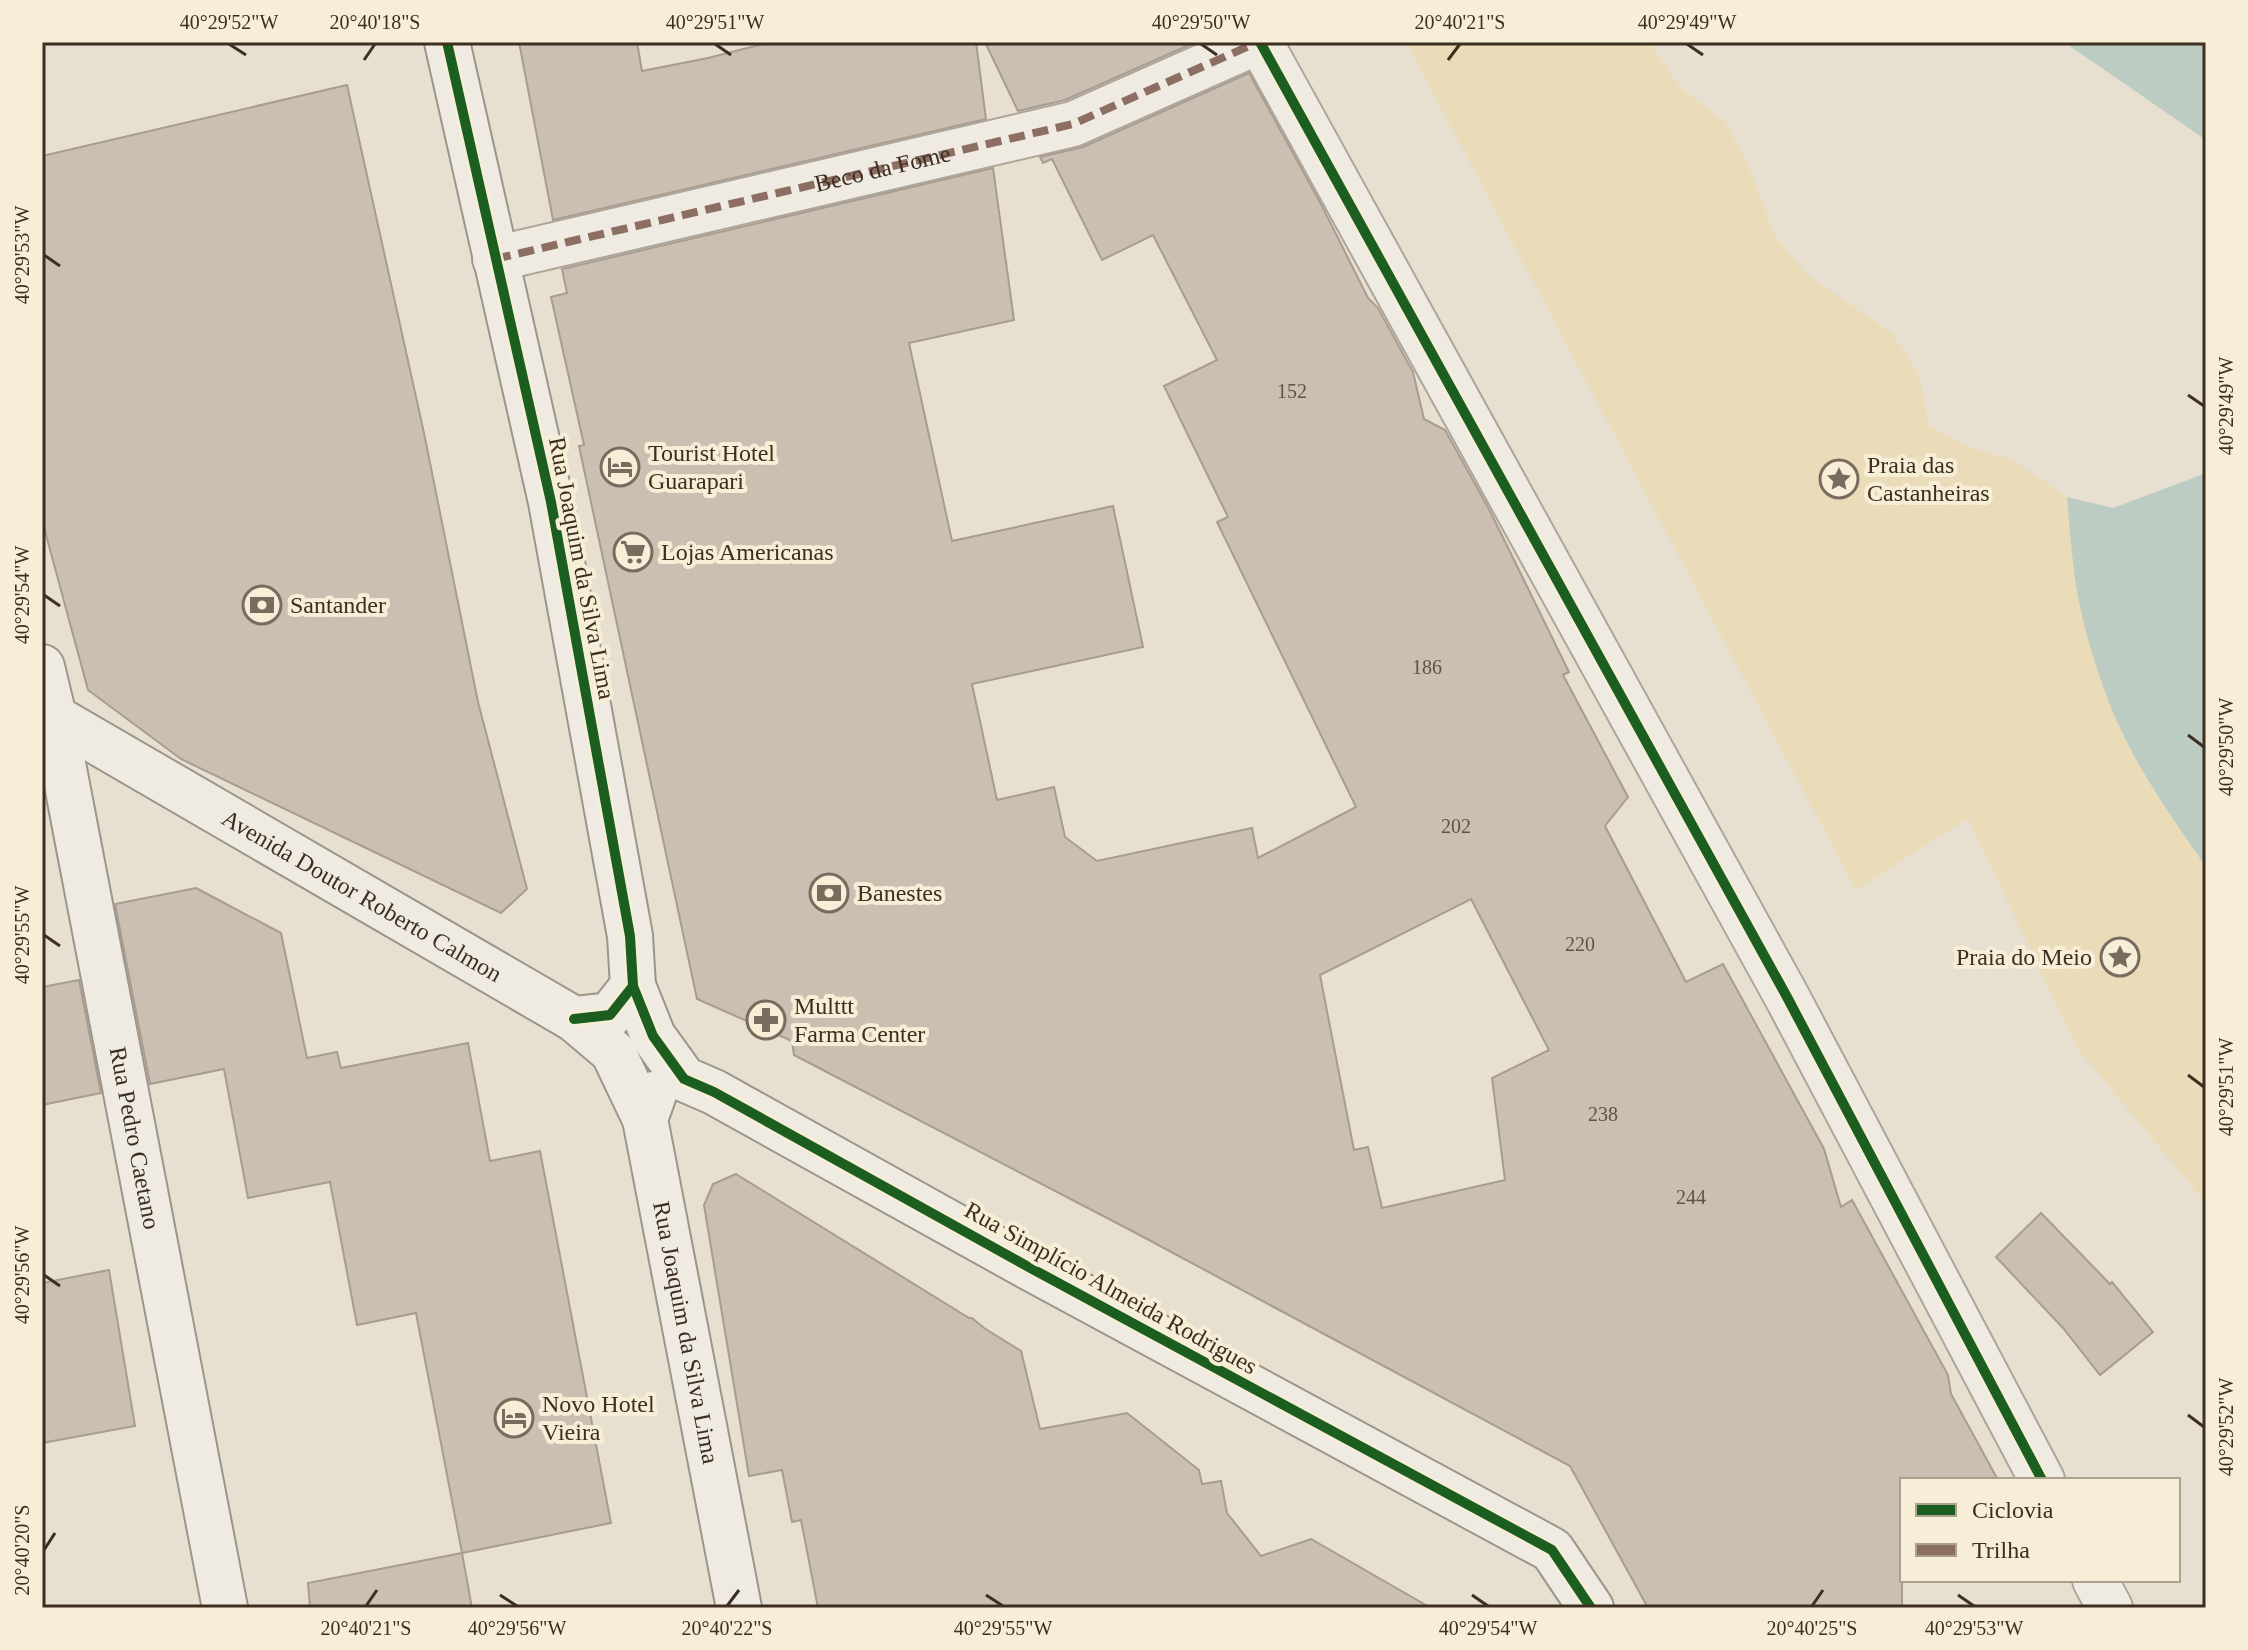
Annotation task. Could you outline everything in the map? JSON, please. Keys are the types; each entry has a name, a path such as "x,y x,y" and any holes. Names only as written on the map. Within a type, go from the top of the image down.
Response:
{"street":[{"name":"Rua Joaquim da Silva Lima","path":"447,42 551,502 630,936 633,986"},
{"name":"Beco da Fome","path":"495,259 1073,124 1259,42"},
{"path":"1259,42 1787,997 2041,1478"},
{"name":"Rua Pedro Caetano","path":"42,667 48,713 225,1608"},
{"name":"Avenida Doutor Roberto Calmon","path":"48,713 574,1019 613,1052 645,1119"},
{"path":"574,1019 610,1015 633,986"},
{"name":"Rua Simplício Almeida Rodrigues","path":"633,986 653,1036 684,1079 714,1092 1025,1265 1552,1550 1591,1608"},
{"path":"645,1119 656,1089 684,1079"},
{"name":"Rua Joaquim da Silva Lima","path":"645,1119 739,1608"},
{"path":"2096,1582 2110,1608"}],"sand":[{"name":"Praia das Castanheiras","path":"1406,42 1649,42 1681,88 1725,122 1746,160 1775,236 1806,274 1892,333 1920,376 1928,425 1966,446 2013,460 2067,497 2074,573 2091,647 2137,760 2206,867 2206,1203 2077,1048 1968,818 1856,890"}],"shaded area":[{"path":"2064,42 2206,42 2206,140"},
{"path":"2206,473 2206,867 2146,776 2109,702 2080,608 2067,497 2113,508"}],"building":[{"path":"519,42 637,42 642,71 771,42 976,42 986,119 553,220"},
{"path":"985,42 1196,42 1065,100 1018,111"},
{"path":"1249,73 1368,298 1378,308 1413,372 1424,419 1445,430 1489,509 1569,672 1563,675 1628,797 1605,826 1686,982 1723,964 1824,1149 1841,1207 1852,1200 1948,1375 1951,1394 1997,1478 1900,1478 1902,1608 1648,1608 1570,1466 1134,1232 794,1055 792,1041 697,999 579,446 584,445 551,297 567,293 562,269 993,168 1014,320 909,343 952,541 1113,506 1143,647 972,684 997,800 1054,787 1065,837 1097,861 1252,828 1258,858 1356,807 1217,522 1228,517 1164,386 1217,360 1153,235 1102,260 1052,159 1043,163 1040,157 1083,147","holes":["1471,899 1549,1050 1492,1078 1505,1180 1382,1208 1368,1147 1354,1150 1320,975"]},
{"path":"347,85 424,433 478,702 527,889 501,913 181,759 88,690 42,520 42,156"},
{"path":"196,888 281,933 307,1058 337,1052 341,1068 468,1043 490,1161 540,1151 611,1523 462,1553 416,1313 357,1325 330,1182 248,1198 224,1069 150,1084 115,904"},
{"path":"79,980 101,1093 42,1105 42,987"},
{"path":"736,1174 1021,1351 1040,1429 1127,1413 1199,1470 1202,1484 1221,1481 1227,1513 1261,1556 1311,1539 1431,1608 818,1608 801,1520 792,1522 782,1470 749,1476 704,1205 713,1184"},
{"path":"2041,1213 2110,1284 2112,1282 2153,1332 2100,1375 2063,1328 1996,1257"},
{"path":"109,1270 135,1426 42,1443 42,1283"},
{"path":"462,1553 472,1608 310,1608 308,1583"}],"marked path":[{"path":"495,259 1073,124 1258,42"}],"cycle path":[{"path":"447,42 551,502 630,936 633,986 610,1015 574,1019"},
{"path":"1260,42 1787,997 2041,1478"},
{"path":"633,986 653,1036 684,1079 714,1092 1025,1265 1552,1550 1591,1608"}],"place":[{"name":"Tourist Hotel Guarapari","path":"620,467"},
{"name":"Praia das Castanheiras","path":"1839,479"},
{"name":"Lojas Americanas","path":"633,552"},
{"name":"Santander","path":"262,605"},
{"name":"Banestes","path":"829,893"},
{"name":"Praia do Meio","path":"2120,957"},
{"name":"Multtt Farma Center","path":"766,1020"},
{"name":"Novo Hotel Vieira","path":"514,1418"}]}
